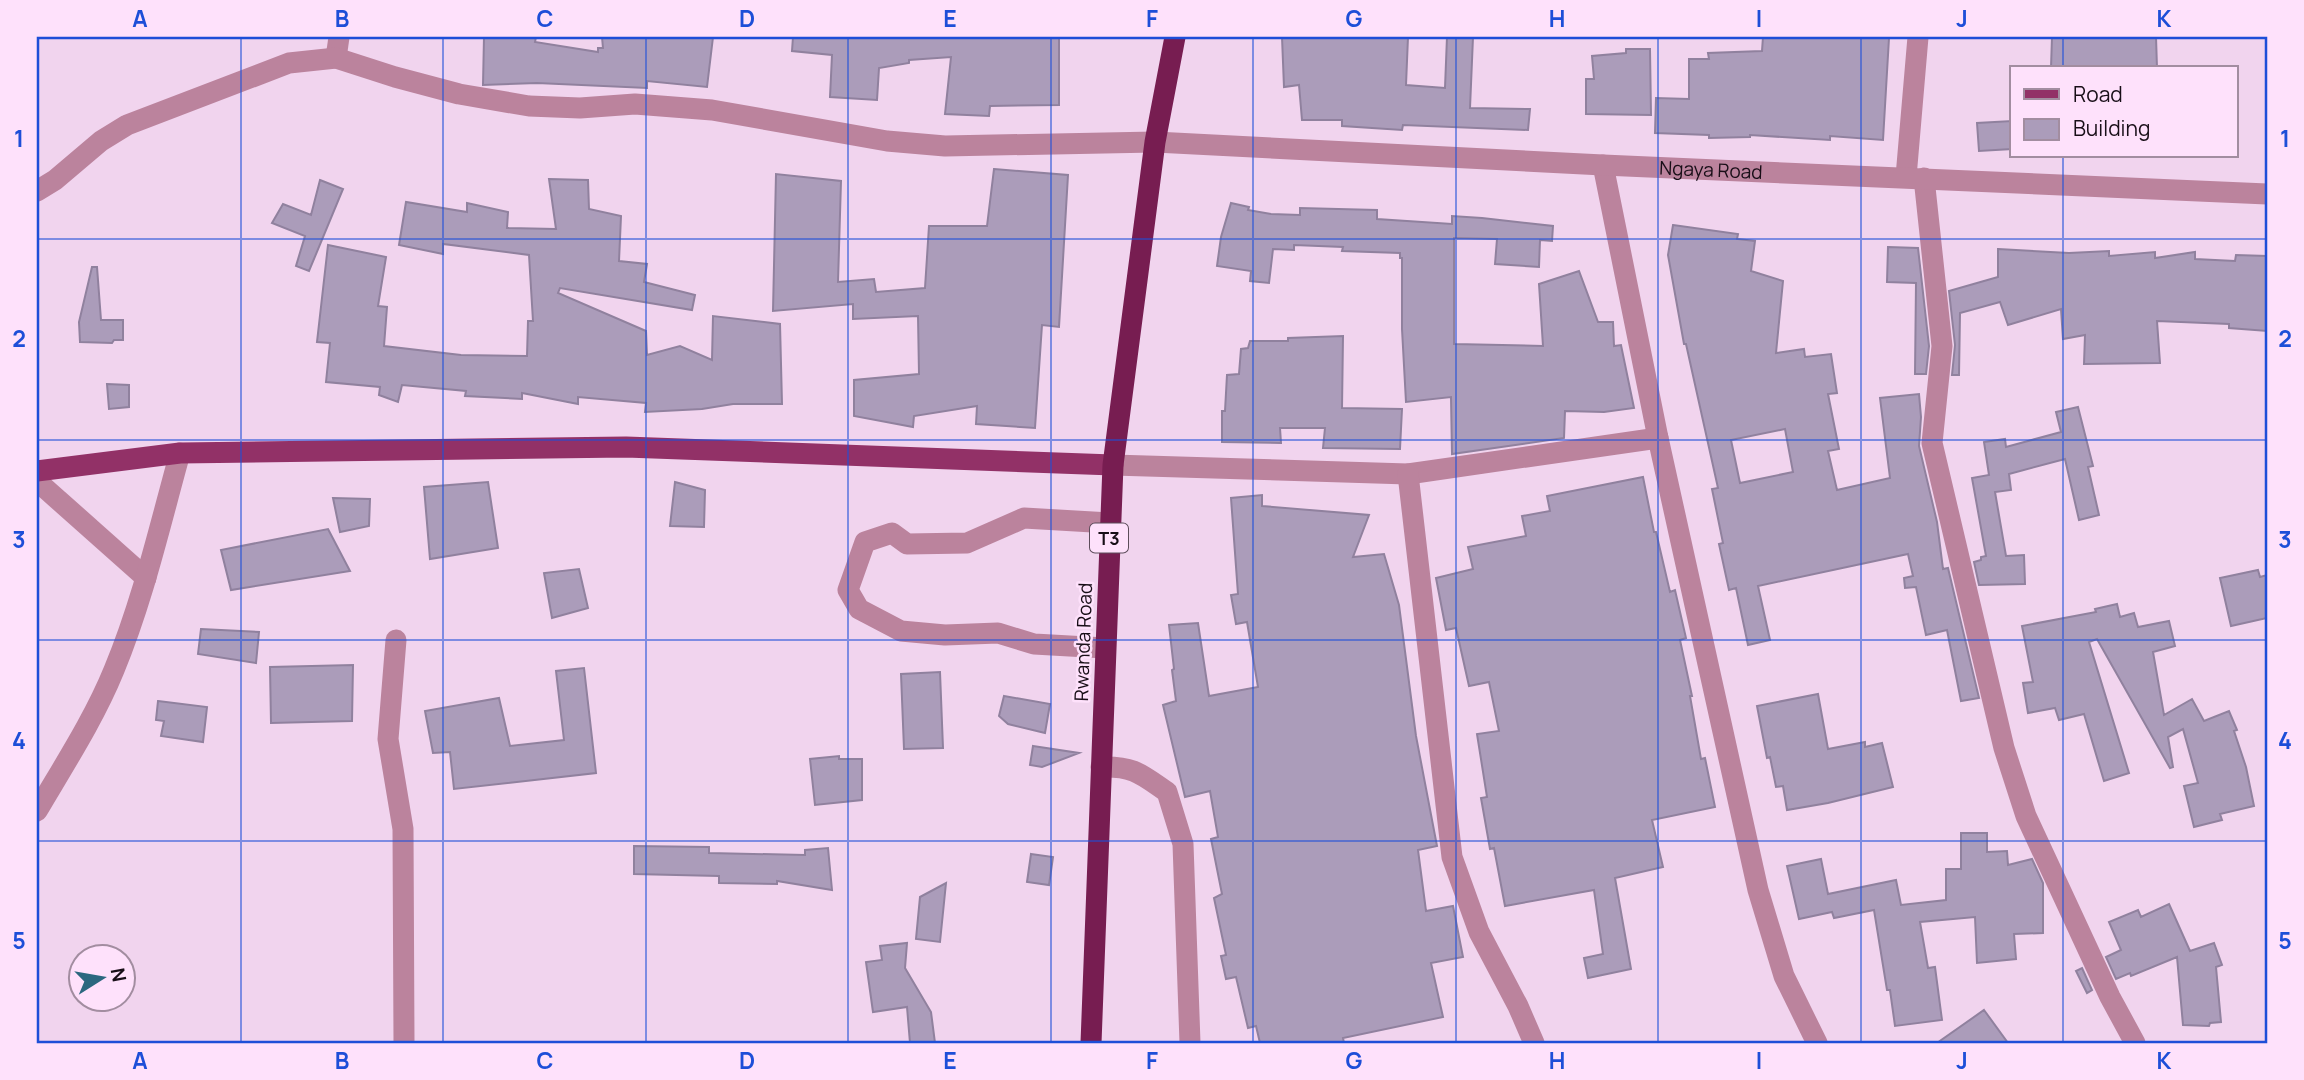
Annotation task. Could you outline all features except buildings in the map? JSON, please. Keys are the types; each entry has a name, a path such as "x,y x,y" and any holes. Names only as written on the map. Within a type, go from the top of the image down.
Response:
{"highway":[{"name":"Rwanda Road","path":"1091,1043 1113,465 1155,142 1175,37"}],"main road":[{"path":"37,471 180,453 626,447 1113,465"}],"street":[{"path":"1918,37 1915,178 1942,346 1932,443 2004,748 2026,816 2110,997 2135,1043"},
{"name":"Ngaya Road","path":"337,47 395,77 459,94 529,106 580,108 635,104 712,110 887,141 944,146 1155,142 2267,194"},
{"path":"37,191 55,180 101,141 127,125 289,62 337,47"},
{"path":"1603,165 1658,438 1758,890 1784,976 1817,1043"},
{"path":"1113,465 1408,474 1658,438"},
{"path":"37,811 87,725 114,670 146,578 180,453"},
{"path":"1408,474 1452,857 1479,932 1534,1043"},
{"path":"37,481 146,578"},
{"path":"1105,648 1034,644 998,633 945,635 901,631 859,610 848,590 865,542 892,533 907,544 967,543 1024,518 1110,523"},
{"path":"396,640 388,739 403,829 404,1043"},
{"path":"1101,767 1122,766 1132,769 1167,792 1183,844 1189,1043"}]}
